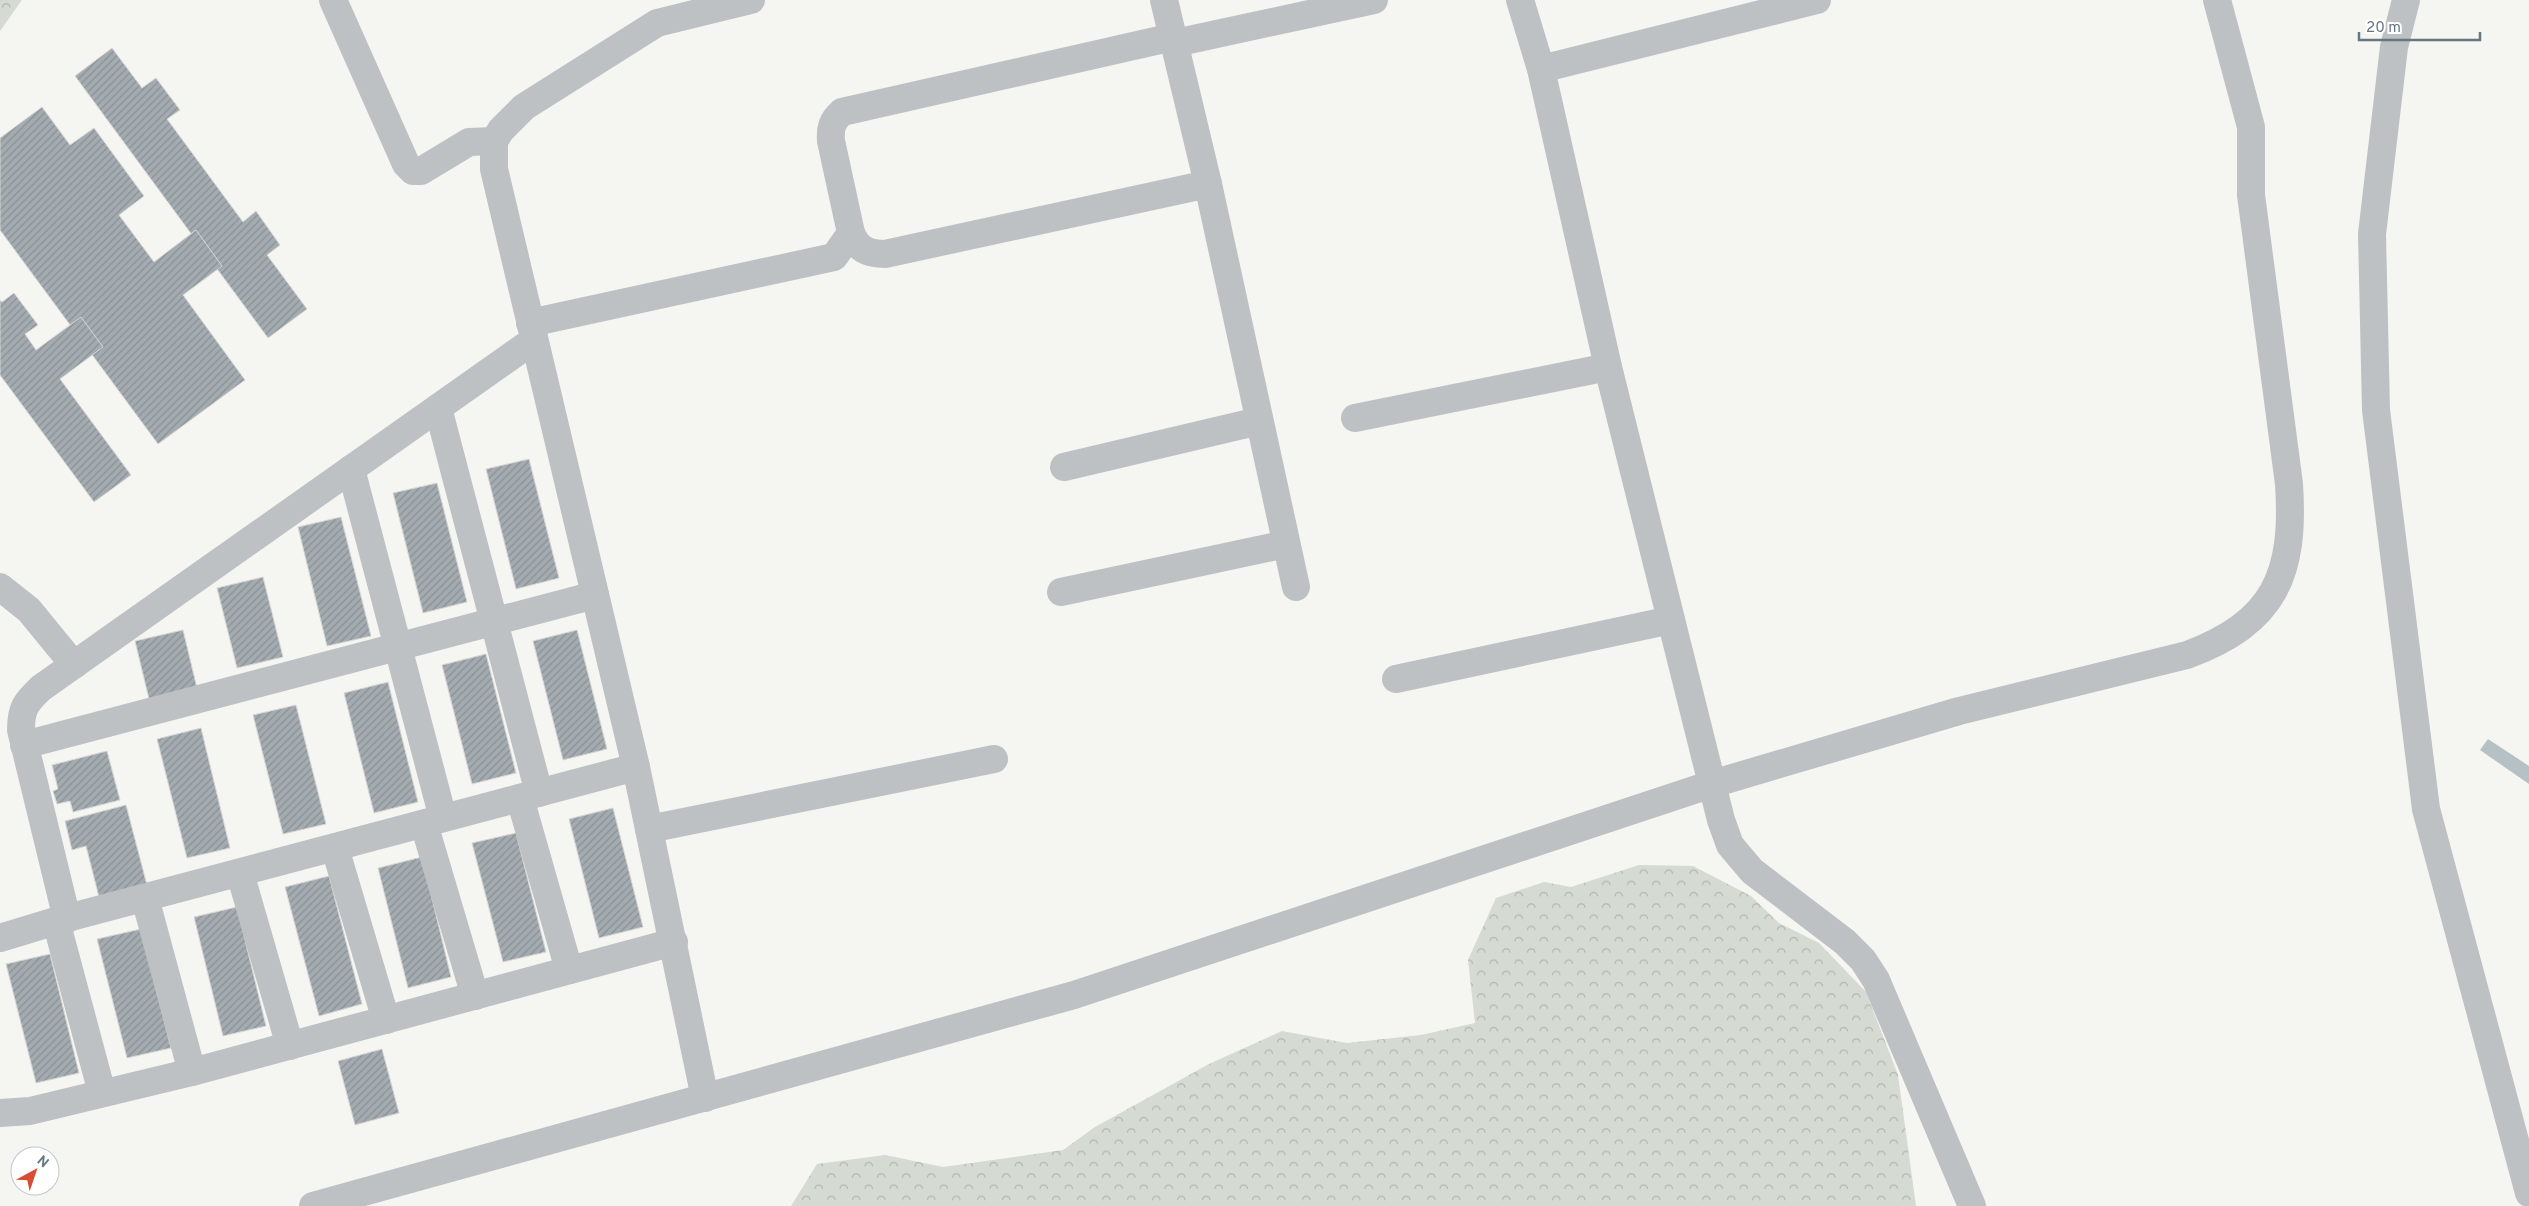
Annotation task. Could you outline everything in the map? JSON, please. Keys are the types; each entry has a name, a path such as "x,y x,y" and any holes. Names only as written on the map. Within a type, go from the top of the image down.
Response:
{"street":[{"path":"333,0 406,164 413,171 421,171 469,142 494,141"},
{"path":"705,1098 636,767 494,169 494,141 501,130 524,107 657,23 751,0"},
{"path":"1164,0 1208,184 1296,587"},
{"path":"1208,184 885,254 864,251 856,244 851,233 830,129 834,120 842,112 1174,40 1374,0"},
{"path":"1520,0 1541,69 1608,366 1712,784 1730,845 1752,871 1846,942 1863,960 1876,980 1972,1206"},
{"path":"1541,69 1817,0"},
{"path":"313,1206 1074,995 1712,784 1959,711 2187,655 2212,646 2249,622 2262,608 2280,578 2290,543 2291,520 2289,484 2251,195 2251,127 2217,0"},
{"path":"2406,0 2394,47 2372,234 2376,410 2426,809 2529,1193"},
{"path":"102,1093 21,730 21,713 29,700 74,666 438,408 532,331 834,257 851,233"},
{"path":"1355,418 1608,366"},
{"path":"438,408 495,622 530,795 569,970"},
{"path":"1064,467 1259,421"},
{"path":"351,469 399,647 434,821 475,996"},
{"path":"1061,592 1286,544"},
{"path":"0,587 28,610 74,666"},
{"path":"24,746 595,595"},
{"path":"1396,680 1671,620"},
{"path":"649,829 994,759"},
{"path":"0,938 636,767"},
{"path":"335,848 386,1020"},
{"path":"240,873 290,1046"},
{"path":"145,898 192,1072"},
{"path":"0,1113 30,1111 192,1072 674,942"}],"green space":[{"path":"0,0 22,0 0,31"},
{"path":"1639,865 1693,866 1751,896 1779,923 1819,943 1866,992 1898,1075 1916,1206 791,1206 817,1164 885,1155 943,1167 1063,1150 1095,1127 1209,1064 1282,1031 1347,1043 1421,1035 1475,1023 1468,960 1496,898 1544,882 1571,887"}],"shaded area":[{"path":"2488,739 2529,766 2529,784 2480,750"}],"building":[{"path":"112,48 142,88 156,78 180,110 167,119 243,222 256,211 280,245 267,255 307,309 268,338 75,76"},
{"path":"42,107 70,145 94,128 144,196 119,215 154,262 196,230 222,266 183,295 245,380 158,444 0,230 0,138"},
{"path":"14,293 38,325 25,334 36,350 81,317 103,347 60,379 131,475 94,502 0,375 0,300 2,302"},
{"path":"529,459 559,578 516,589 486,469"},
{"path":"437,483 467,602 423,613 393,493"},
{"path":"341,517 371,636 327,646 298,527"},
{"path":"263,577 283,657 237,668 217,588"},
{"path":"183,630 197,688 149,699 135,641"},
{"path":"577,630 607,749 563,760 533,641"},
{"path":"486,654 516,773 472,784 442,665"},
{"path":"388,682 418,802 374,813 344,693"},
{"path":"296,705 326,824 283,834 253,715"},
{"path":"201,728 230,848 187,858 157,739"},
{"path":"107,751 120,800 73,812 70,801 57,804 53,791 58,789 52,765"},
{"path":"126,805 148,889 100,901 86,846 72,850 65,821"},
{"path":"613,808 643,927 599,938 569,819"},
{"path":"516,833 546,952 503,962 472,843"},
{"path":"422,857 451,977 408,988 378,868"},
{"path":"329,876 362,1004 319,1016 285,887"},
{"path":"237,907 266,1026 223,1036 194,917"},
{"path":"141,929 171,1048 127,1058 97,939"},
{"path":"50,954 79,1073 36,1083 6,964"},
{"path":"382,1049 399,1113 355,1125 338,1061"}]}
